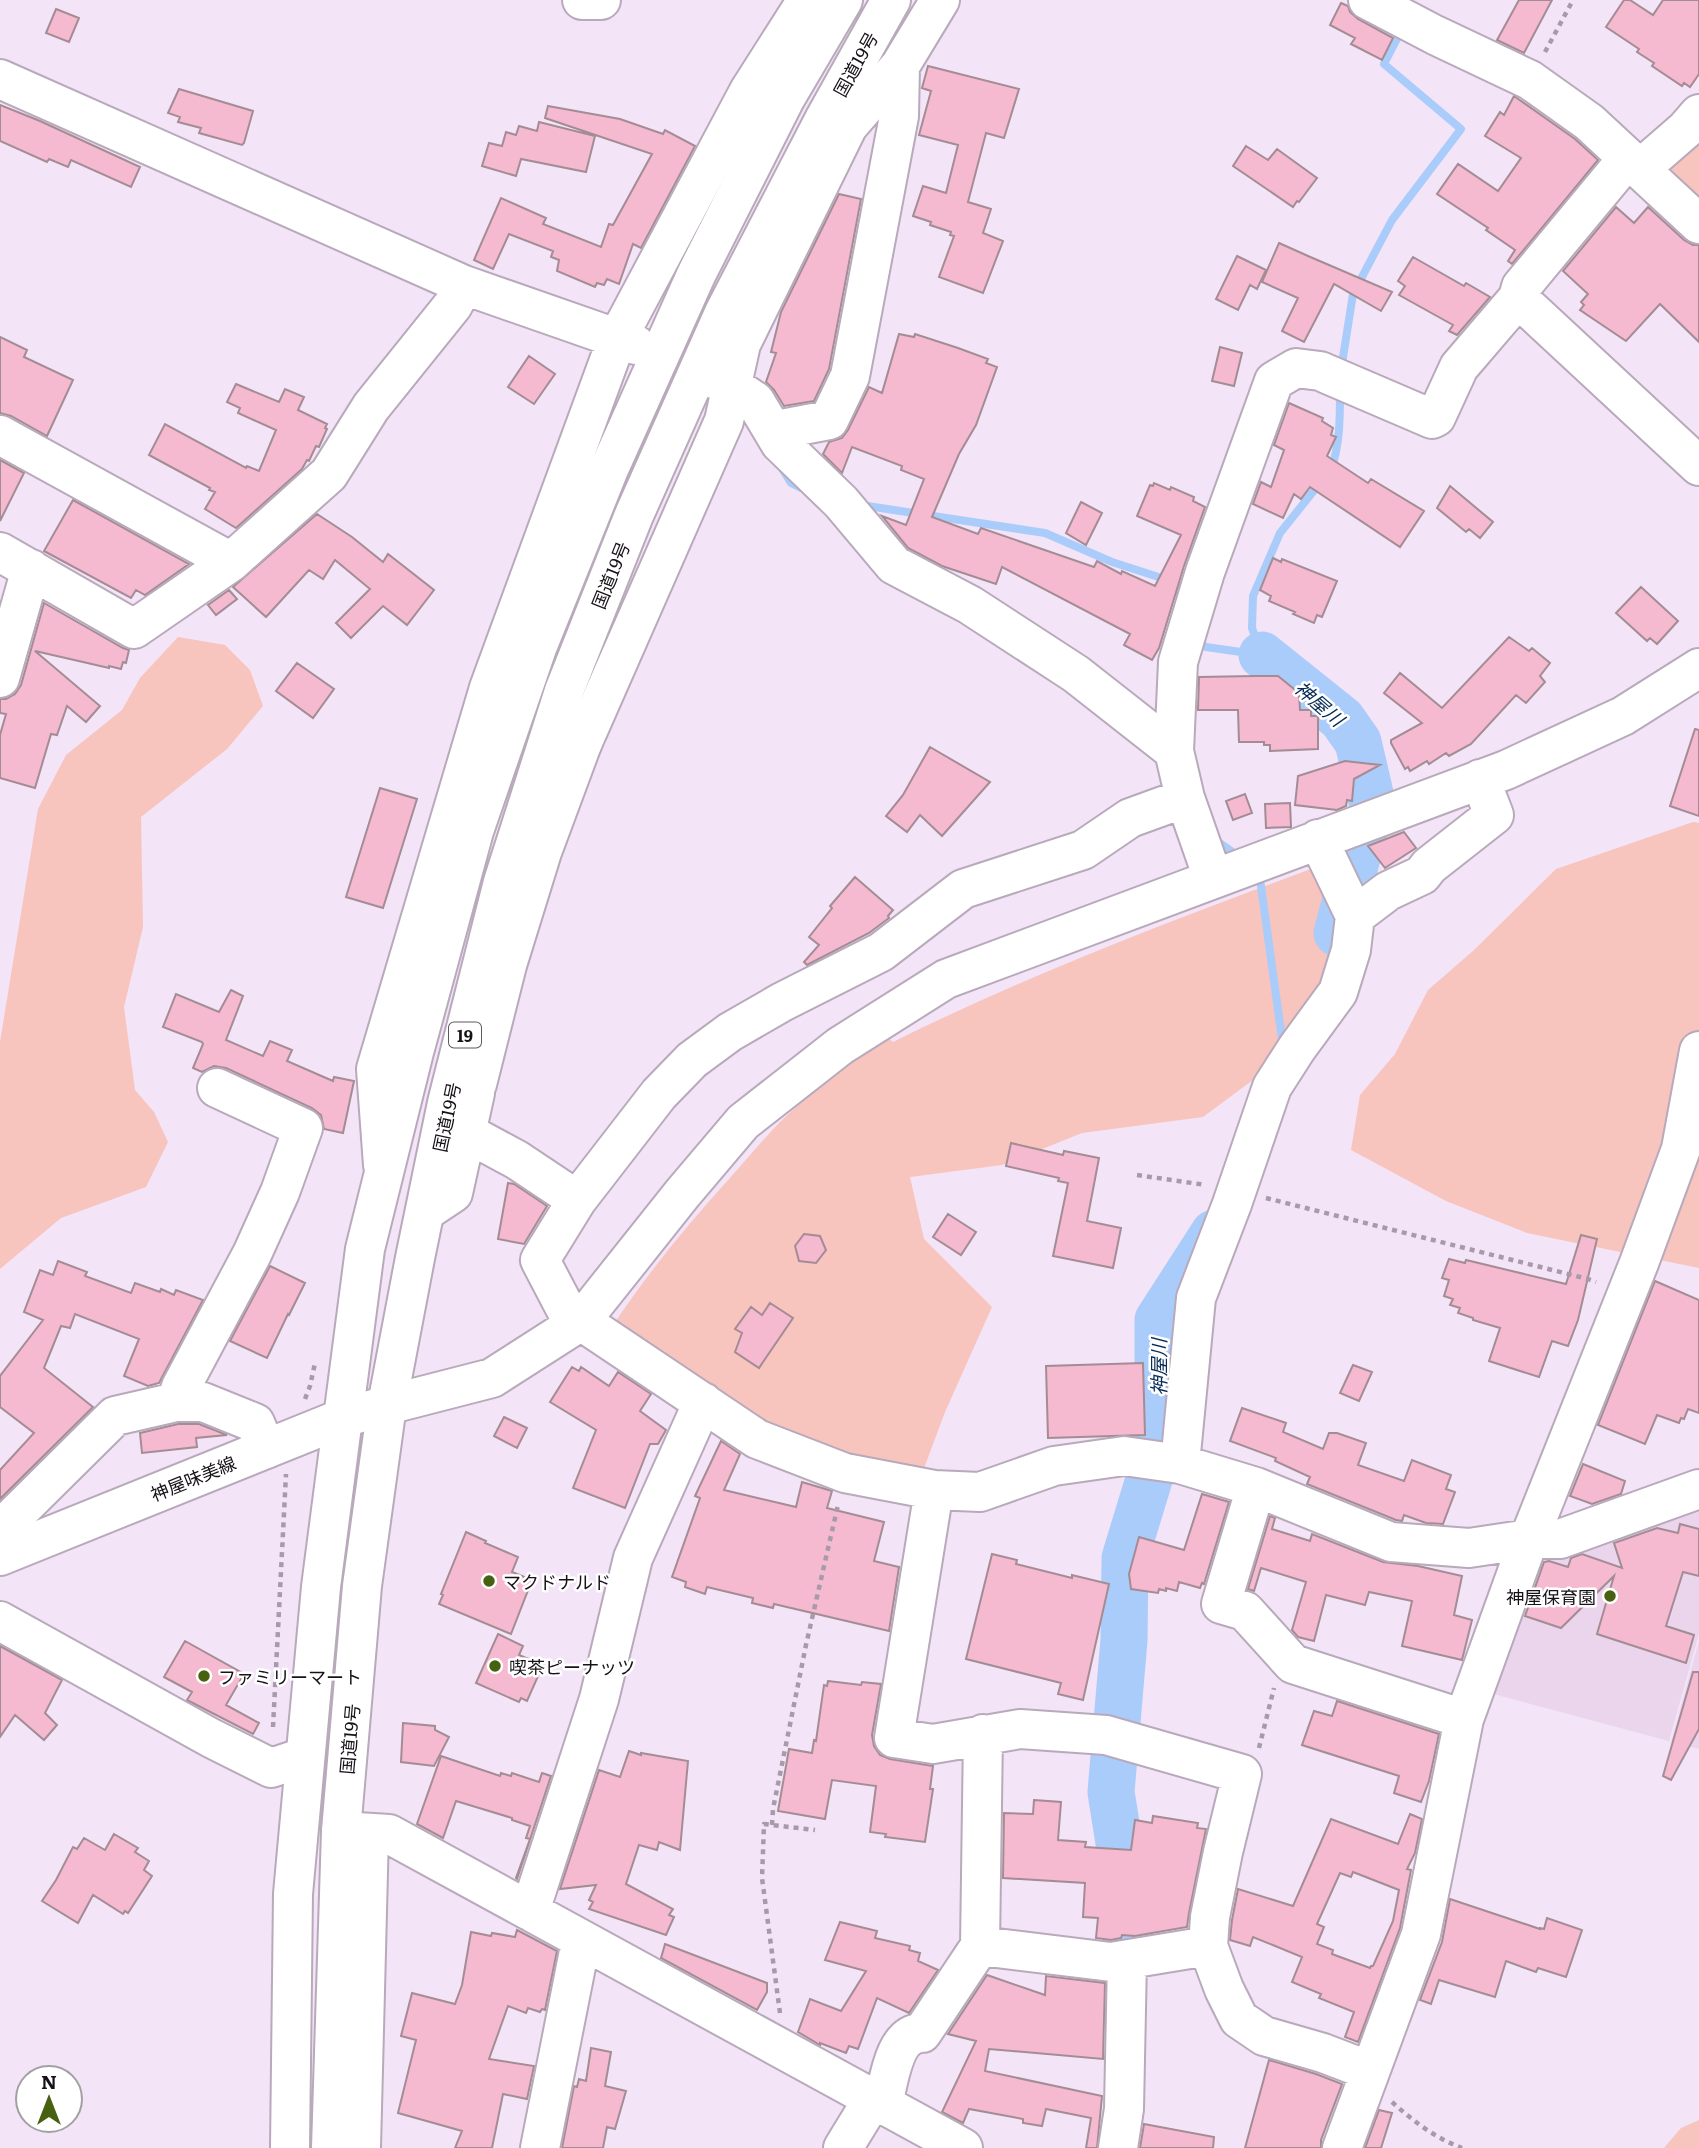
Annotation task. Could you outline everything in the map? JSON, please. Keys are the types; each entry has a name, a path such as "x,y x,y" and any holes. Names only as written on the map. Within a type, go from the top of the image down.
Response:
{"main road":[{"path":"582,0 601,0"},
{"path":"384,1176 376,1069 489,688 627,342 749,91 807,0"},
{"path":"290,2148 293,1894 288,1762 321,1587 365,1249 414,1052 474,831 537,648 609,469 695,275 786,96 843,0"},
{"name":"国道19号","path":"331,2148 355,1832 362,1586 387,1405 426,1210 455,1129 447,1103 503,882 564,691 634,515 724,313 825,118 891,0"},
{"path":"578,1200 517,1160 455,1129 477,1084 507,965 542,852 582,744 724,421 722,382 848,126 900,66 940,0"},
{"path":"1368,0 1434,35 1530,80 1589,121 1699,224"},
{"path":"780,443 787,428 829,420 850,376 899,116 900,66"},
{"path":"0,79 464,285 627,342"},
{"path":"1213,878 1185,798 1174,751 1178,662 1205,572 1274,382 1296,368 1320,371 1432,419 1436,417 1459,368 1518,298 1521,287 1634,163 1686,130 1699,114"},
{"path":"0,678 15,560 134,629 231,562 329,474 371,407 453,305 464,285"},
{"path":"1518,298 1699,466"},
{"path":"722,382 755,401 780,443 841,502 894,565 970,606 1076,674 1174,751"},
{"path":"0,435 231,562"},
{"name":"神屋味美線","path":"0,1555 343,1418 492,1378 578,1323 743,1122 839,1046 946,979 1506,770 1623,716 1699,668"},
{"path":"540,766 582,744"},
{"path":"1349,905 1422,875 1429,866 1494,815 1480,779"},
{"path":"1185,798 1130,818 1083,850 963,889 881,952 782,1002 730,1032 692,1060 659,1094 578,1200 540,1260 578,1323 704,1402 757,1439 845,1473 934,1490 980,1492 1054,1466 1124,1455 1180,1464 1256,1487 1391,1542 1469,1548 1529,1539 1560,1539 1699,1489"},
{"path":"1180,1464 1196,1298 1228,1189 1272,1087 1338,992 1351,950 1349,905 1318,839"},
{"path":"1342,2148 1420,1934 1464,1719 1529,1539 1681,1149 1699,1051"},
{"path":"176,1402 181,1387 252,1254 280,1192 303,1128 218,1088"},
{"path":"0,1555 6,1523 115,1416 176,1402 203,1402 255,1423 266,1449"},
{"path":"530,1911 599,1699 633,1558 704,1402"},
{"path":"1256,1487 1221,1604 1245,1611 1293,1664 1464,1719"},
{"path":"934,1490 894,1738 933,1744 1020,1729 1106,1735 1242,1774 1210,1917 1209,1947 1224,1989 1239,2019 1264,2036 1323,2053 1368,2076"},
{"path":"0,1621 211,1738 288,1762"},
{"path":"843,2148 878,2101 899,2044 914,2033 922,2033 979,1946 983,1734"},
{"path":"361,2148 355,1832 389,1835 963,2148"},
{"path":"540,2148 581,1941"},
{"path":"979,1946 1111,1962 1209,1947"},
{"path":"1118,2148 1124,2109 1127,1960"}],"path":[{"path":"1530,80 1573,0"},
{"path":"1137,1175 1228,1189 1588,1279 1626,1295"},
{"path":"772,1825 806,1645 845,1473"},
{"path":"1242,1774 1259,1748 1284,1654"},
{"path":"782,2049 780,2001 762,1878 764,1824 815,1830"},
{"path":"1368,2076 1392,2103 1424,2129 1462,2148"}],"shaded area":[{"path":"1699,122 1699,214 1654,165"},
{"path":"178,637 225,645 250,670 263,706 227,749 141,817 143,927 124,1007 135,1090 154,1112 168,1142 146,1187 61,1218 0,1269 0,1042 38,809 66,755 122,710 140,678"},
{"path":"1693,822 1699,823 1699,1268 1527,1233 1446,1201 1351,1150 1360,1095 1395,1054 1428,990 1474,950 1556,869"},
{"path":"1349,855 1364,879 1342,943 1334,986 1269,1068 1203,1117 1082,1133 1002,1165 910,1177 924,1239 992,1307 945,1412 923,1471 807,1449 613,1325 683,1232 779,1123 831,1078 873,1047 888,1038 893,1042 1004,990 1118,942"},
{"name":"神屋保育園","path":"1699,1505 1699,1634 1669,1741 1486,1692 1535,1558"},
{"path":"1699,1641 1699,1749 1671,1742"},
{"path":"1699,2120 1699,2148 1664,2148 1681,2128"}],"building":[{"path":"1519,0 1552,0 1524,53 1497,40"},
{"path":"1624,0 1630,0 1653,15 1663,0 1699,0 1699,74 1690,87 1684,83 1682,86 1652,66 1654,63 1637,52 1639,49 1606,27"},
{"path":"1341,3 1348,6 1358,19 1393,38 1382,60 1351,44 1355,38 1330,25"},
{"path":"56,9 79,18 69,42 46,33"},
{"path":"928,66 1019,89 1004,138 986,133 968,202 991,209 983,233 1003,241 983,293 939,277 954,236 950,235 951,232 930,225 931,222 913,216 923,186 946,193 958,145 919,135 931,91 922,88"},
{"path":"179,89 253,111 244,143 242,145 199,133 201,128 178,122 180,117 168,113"},
{"path":"1514,96 1575,139 1598,160 1512,264 1508,261 1515,250 1486,230 1488,228 1437,194 1458,164 1498,191 1521,158 1485,136 1500,112 1504,115"},
{"path":"0,105 140,167 131,187 71,160 68,167 49,159 47,162 0,141"},
{"path":"548,106 620,119 663,134 665,130 695,146 641,248 633,244 619,284 607,279 604,285 597,283 595,287 557,271 559,260 551,257 553,251 509,234 493,269 474,260 501,198 546,218 543,224 601,247 609,224 613,225 652,154 545,118"},
{"path":"539,122 595,136 586,172 521,159 516,176 482,166 489,143 502,146 506,132 516,135 519,126 537,131"},
{"path":"1246,146 1268,160 1277,149 1317,178 1293,207 1233,166"},
{"path":"839,194 861,199 829,369 814,401 784,406 766,382 776,353 771,352 781,312"},
{"path":"1616,207 1634,223 1648,207 1684,240 1699,245 1699,342 1660,304 1626,341 1580,310 1584,305 1581,302 1588,294 1563,271"},
{"path":"1279,243 1392,292 1381,311 1334,284 1304,342 1282,331 1298,298 1262,282"},
{"path":"1237,256 1266,270 1257,289 1250,285 1238,310 1216,299"},
{"path":"1413,257 1464,286 1466,283 1490,297 1457,335 1449,331 1453,325 1399,295 1405,286 1398,281"},
{"path":"899,334 914,337 915,334 958,348 988,359 986,363 997,367 976,425 959,454 932,517 978,534 981,528 1094,567 1097,561 1121,574 1122,571 1155,586 1181,535 1137,516 1150,485 1153,486 1154,483 1170,490 1171,487 1194,497 1193,501 1205,507 1159,648 1152,660 1124,645 1130,634 1002,567 996,584 942,566 908,548 882,516 906,525 924,479 901,470 902,466 852,447 842,473 823,454 829,442 842,438 848,430 869,387 882,393"},
{"path":"0,337 27,350 24,357 73,380 47,436 11,416 0,413"},
{"path":"1220,347 1242,353 1234,386 1212,381"},
{"path":"529,356 555,374 534,404 508,387"},
{"path":"236,384 279,402 285,389 304,397 298,410 327,424 327,429 319,447 316,446 302,469 236,528 205,509 215,492 149,455 165,424 246,468 247,466 259,471 276,430 238,413 240,408 227,402"},
{"path":"1289,403 1323,418 1322,421 1333,428 1331,435 1336,437 1327,456 1368,483 1371,479 1424,511 1400,547 1310,487 1301,499 1294,494 1283,518 1253,504 1261,482 1271,487 1284,450 1274,445"},
{"path":"0,460 24,473 0,521"},
{"path":"1450,486 1493,522 1480,538 1469,529 1466,532 1437,508"},
{"path":"73,500 189,564 145,595 136,590 131,598 44,551"},
{"path":"1081,502 1102,513 1086,545 1066,533"},
{"path":"317,514 383,562 388,554 434,590 407,625 383,606 351,638 336,623 370,589 335,560 323,579 309,570 266,617 233,587"},
{"path":"1273,558 1281,562 1282,559 1337,581 1322,617 1317,615 1314,623 1269,601 1271,596 1260,590"},
{"path":"1641,587 1678,621 1657,644 1650,638 1647,641 1616,613"},
{"path":"229,590 237,599 216,615 208,605"},
{"path":"44,603 129,650 126,663 123,662 121,669 35,651 100,706 86,722 67,706 57,735 51,734 35,788 0,778 0,735 6,714 0,713 0,699 15,694 21,685"},
{"path":"1509,637 1529,651 1532,648 1550,663 1540,676 1545,682 1526,703 1516,695 1471,744 1449,756 1446,753 1429,764 1427,761 1410,771 1408,767 1405,769 1391,740 1422,723 1384,693 1400,673 1442,708"},
{"path":"297,663 334,689 313,718 276,691"},
{"path":"1278,676 1299,693 1300,710 1311,710 1311,716 1318,716 1318,749 1270,751 1270,745 1264,745 1264,742 1239,742 1238,710 1198,710 1199,677"},
{"path":"1695,729 1699,730 1699,816 1670,806"},
{"path":"930,747 990,782 942,836 920,815 907,832 886,816 903,795"},
{"path":"1345,761 1380,765 1354,779 1352,801 1347,800 1346,806 1337,810 1295,805 1298,776"},
{"path":"380,788 417,799 383,908 346,897"},
{"path":"1245,794 1252,813 1233,820 1226,801"},
{"path":"1290,803 1291,827 1266,828 1265,804"},
{"path":"1404,832 1416,848 1385,868 1368,846"},
{"path":"855,877 893,910 889,918 869,933 807,965 804,962 819,945 809,937 832,908 830,906"},
{"path":"231,990 243,996 226,1040 263,1056 270,1041 292,1050 287,1061 333,1081 334,1077 354,1081 343,1133 324,1129 321,1115 312,1108 226,1068 214,1066 202,1072 193,1068 202,1042 163,1027 176,994 219,1012"},
{"path":"1011,1143 1063,1155 1064,1151 1099,1158 1087,1221 1121,1228 1113,1268 1053,1256 1068,1183 1058,1181 1059,1178 1006,1166"},
{"path":"508,1183 514,1184 547,1206 524,1244 498,1239"},
{"path":"948,1214 976,1232 961,1255 933,1237"},
{"path":"804,1234 820,1236 826,1250 816,1263 799,1261 795,1246"},
{"path":"1581,1235 1597,1239 1578,1320 1568,1346 1552,1341 1539,1377 1489,1361 1500,1328 1473,1320 1458,1313 1460,1308 1450,1305 1453,1299 1444,1296 1449,1280 1442,1278 1449,1259 1465,1263 1466,1260 1566,1284"},
{"path":"58,1261 87,1272 85,1276 131,1293 135,1283 174,1295 176,1290 203,1300 159,1383 148,1386 124,1376 139,1339 75,1314 70,1328 61,1326 44,1368 93,1407 0,1499 0,1470 34,1433 0,1407 0,1376 43,1320 24,1312 40,1270 53,1275"},
{"path":"270,1266 305,1283 267,1358 230,1341"},
{"path":"1655,1281 1699,1300 1699,1413 1688,1409 1679,1423 1657,1415 1645,1444 1598,1425"},
{"path":"770,1303 793,1318 759,1368 735,1352 742,1333 735,1329 751,1307 762,1315"},
{"path":"1143,1363 1145,1435 1048,1438 1046,1366"},
{"path":"1353,1365 1372,1372 1359,1401 1340,1393"},
{"path":"572,1367 579,1371 581,1367 609,1386 618,1372 651,1394 640,1411 666,1430 658,1444 650,1444 625,1508 573,1488 596,1430 550,1402"},
{"path":"1242,1408 1286,1423 1283,1432 1323,1449 1329,1433 1366,1443 1358,1465 1404,1481 1412,1460 1451,1475 1446,1489 1455,1492 1443,1524 1426,1523 1404,1515 1402,1521 1396,1520 1307,1484 1310,1477 1275,1461 1276,1458 1230,1441"},
{"path":"504,1417 527,1428 517,1448 494,1436"},
{"path":"178,1424 199,1424 227,1435 196,1438 197,1447 142,1453 140,1433"},
{"path":"721,1441 740,1454 724,1490 796,1507 802,1482 832,1491 827,1508 884,1522 874,1561 899,1567 889,1631 774,1604 773,1608 752,1603 753,1598 707,1587 705,1594 685,1587 686,1582 672,1577 700,1498 695,1496"},
{"path":"1583,1464 1625,1481 1621,1494 1592,1504 1570,1496"},
{"path":"1202,1494 1229,1502 1204,1584 1202,1583 1200,1588 1179,1582 1177,1591 1166,1588 1166,1591 1159,1589 1158,1593 1131,1589 1129,1574 1139,1537 1184,1550"},
{"path":"1270,1516 1275,1518 1272,1529 1310,1541 1312,1534 1383,1562 1418,1566 1462,1576 1454,1615 1472,1620 1462,1660 1402,1646 1412,1601 1369,1592 1365,1605 1326,1595 1314,1641 1298,1637 1292,1630 1306,1582 1261,1568 1254,1591 1248,1589"},
{"path":"1680,1524 1699,1529 1699,1576 1683,1572 1666,1626 1694,1635 1686,1663 1597,1634 1614,1576 1561,1628 1525,1616 1544,1562 1568,1567 1571,1558 1582,1554 1622,1568 1614,1543 1657,1528 1678,1533"},
{"path":"466,1532 518,1557 512,1572 532,1580 511,1634 439,1604"},
{"path":"992,1554 1017,1560 1016,1564 1109,1584 1083,1700 1058,1694 1061,1683 966,1659"},
{"path":"498,1634 523,1646 519,1655 543,1665 527,1701 521,1698 519,1702 476,1683"},
{"name":"ファミリーマート","path":"185,1641 244,1674 226,1705 259,1723 253,1734 187,1700 192,1692 164,1677"},
{"path":"0,1646 62,1680 45,1713 57,1725 44,1740 15,1715 0,1737"},
{"path":"1693,1672 1699,1672 1699,1729 1671,1780 1663,1776"},
{"path":"828,1681 861,1685 862,1682 881,1684 872,1735 874,1746 880,1755 890,1759 933,1766 930,1789 933,1789 925,1842 885,1837 886,1834 870,1832 876,1786 832,1780 825,1819 778,1811 789,1749 812,1753 824,1685 827,1686"},
{"path":"1337,1701 1439,1734 1429,1781 1421,1802 1394,1793 1399,1776 1302,1745 1314,1711 1332,1716"},
{"path":"403,1723 435,1726 435,1730 449,1737 434,1766 401,1762"},
{"path":"629,1751 688,1761 680,1850 659,1842 657,1850 639,1845 626,1884 673,1909 669,1915 674,1917 666,1935 589,1909 593,1902 589,1900 596,1885 560,1889 599,1770 620,1777"},
{"path":"441,1756 500,1776 501,1773 511,1776 512,1773 539,1782 542,1773 551,1776 517,1879 530,1839 526,1838 530,1826 456,1801 443,1838 417,1824"},
{"path":"1034,1800 1061,1802 1058,1840 1086,1842 1085,1847 1131,1850 1135,1820 1152,1823 1153,1816 1198,1823 1197,1828 1206,1829 1187,1927 1135,1936 1122,1935 1121,1938 1111,1940 1096,1938 1098,1918 1083,1917 1085,1883 1003,1878 1004,1813 1033,1814"},
{"path":"1410,1814 1422,1819 1415,1853 1407,1869 1411,1870 1400,1928 1358,2042 1345,2037 1354,2012 1319,1998 1321,1994 1292,1982 1302,1957 1253,1937 1250,1946 1230,1940 1238,1889 1293,1906 1331,1819 1398,1844","holes":["1353,1872 1399,1890 1393,1921 1370,1968 1332,1954 1333,1950 1317,1944 1324,1927 1317,1924 1340,1873 1351,1877"]},
{"path":"114,1834 138,1848 135,1852 149,1861 144,1870 152,1876 128,1913 125,1911 123,1914 93,1895 78,1923 42,1901 73,1847 77,1849 84,1838 105,1850"},
{"path":"1450,1899 1540,1929 1544,1929 1547,1918 1582,1930 1566,1977 1538,1968 1536,1972 1506,1961 1495,1997 1439,1980 1431,2004 1420,2000 1442,1942"},
{"path":"840,1922 877,1931 875,1938 910,1946 909,1950 920,1953 918,1961 938,1970 909,2013 877,1998 858,2049 849,2046 846,2053 820,2045 798,2032 810,1999 841,2011 866,1971 825,1960"},
{"path":"517,1930 557,1951 545,2010 540,2012 528,2008 526,2013 508,2006 489,2059 534,2066 527,2099 503,2094 492,2148 455,2148 462,2131 398,2113 416,2040 401,2036 412,1993 455,2004 462,1985 471,1932 515,1937"},
{"path":"665,1944 767,1983 767,1992 757,2010 661,1958"},
{"path":"987,1975 1045,1995 1046,1976 1105,1983 1103,2059 989,2049 985,2071 1102,2096 1097,2148 1086,2148 1091,2118 1046,2109 1042,2126 1023,2123 1023,2119 969,2109 963,2123 942,2112 976,2041 948,2034"},
{"path":"591,2048 611,2052 605,2086 626,2091 615,2129 607,2127 603,2148 562,2148 574,2086 577,2087 579,2079 586,2081"},
{"path":"1269,2060 1342,2084 1321,2140 1321,2148 1245,2148"},
{"path":"1379,2110 1392,2113 1381,2148 1365,2148"},
{"path":"1144,2124 1214,2137 1213,2148 1140,2148"}],"waterway":[{"path":"1341,370 1353,294 1392,220 1461,129 1384,64 1401,31"},
{"path":"1331,470 1338,441 1340,390"},
{"path":"783,470 791,483 801,488"},
{"path":"1195,640 1206,647 1262,655 1252,628 1253,596 1280,533 1320,483"},
{"path":"861,505 1045,533 1112,562 1174,582 1181,595"},
{"name":"神屋川","path":"1262,655 1342,719 1358,742 1372,802"},
{"name":"神屋川","path":"1337,933 1363,835"},
{"path":"1214,839 1234,853"},
{"path":"1260,879 1283,1046"},
{"name":"神屋川","path":"1128,1940 1116,1889 1120,1849 1111,1792 1124,1640 1125,1558 1158,1450 1158,1320 1214,1233"}],"place":[{"name":"マクドナルド","path":"489,1581"},
{"name":"神屋保育園","path":"1610,1596"},
{"name":"喫茶ピーナッツ","path":"495,1666"},
{"name":"ファミリーマート","path":"204,1676"}]}
